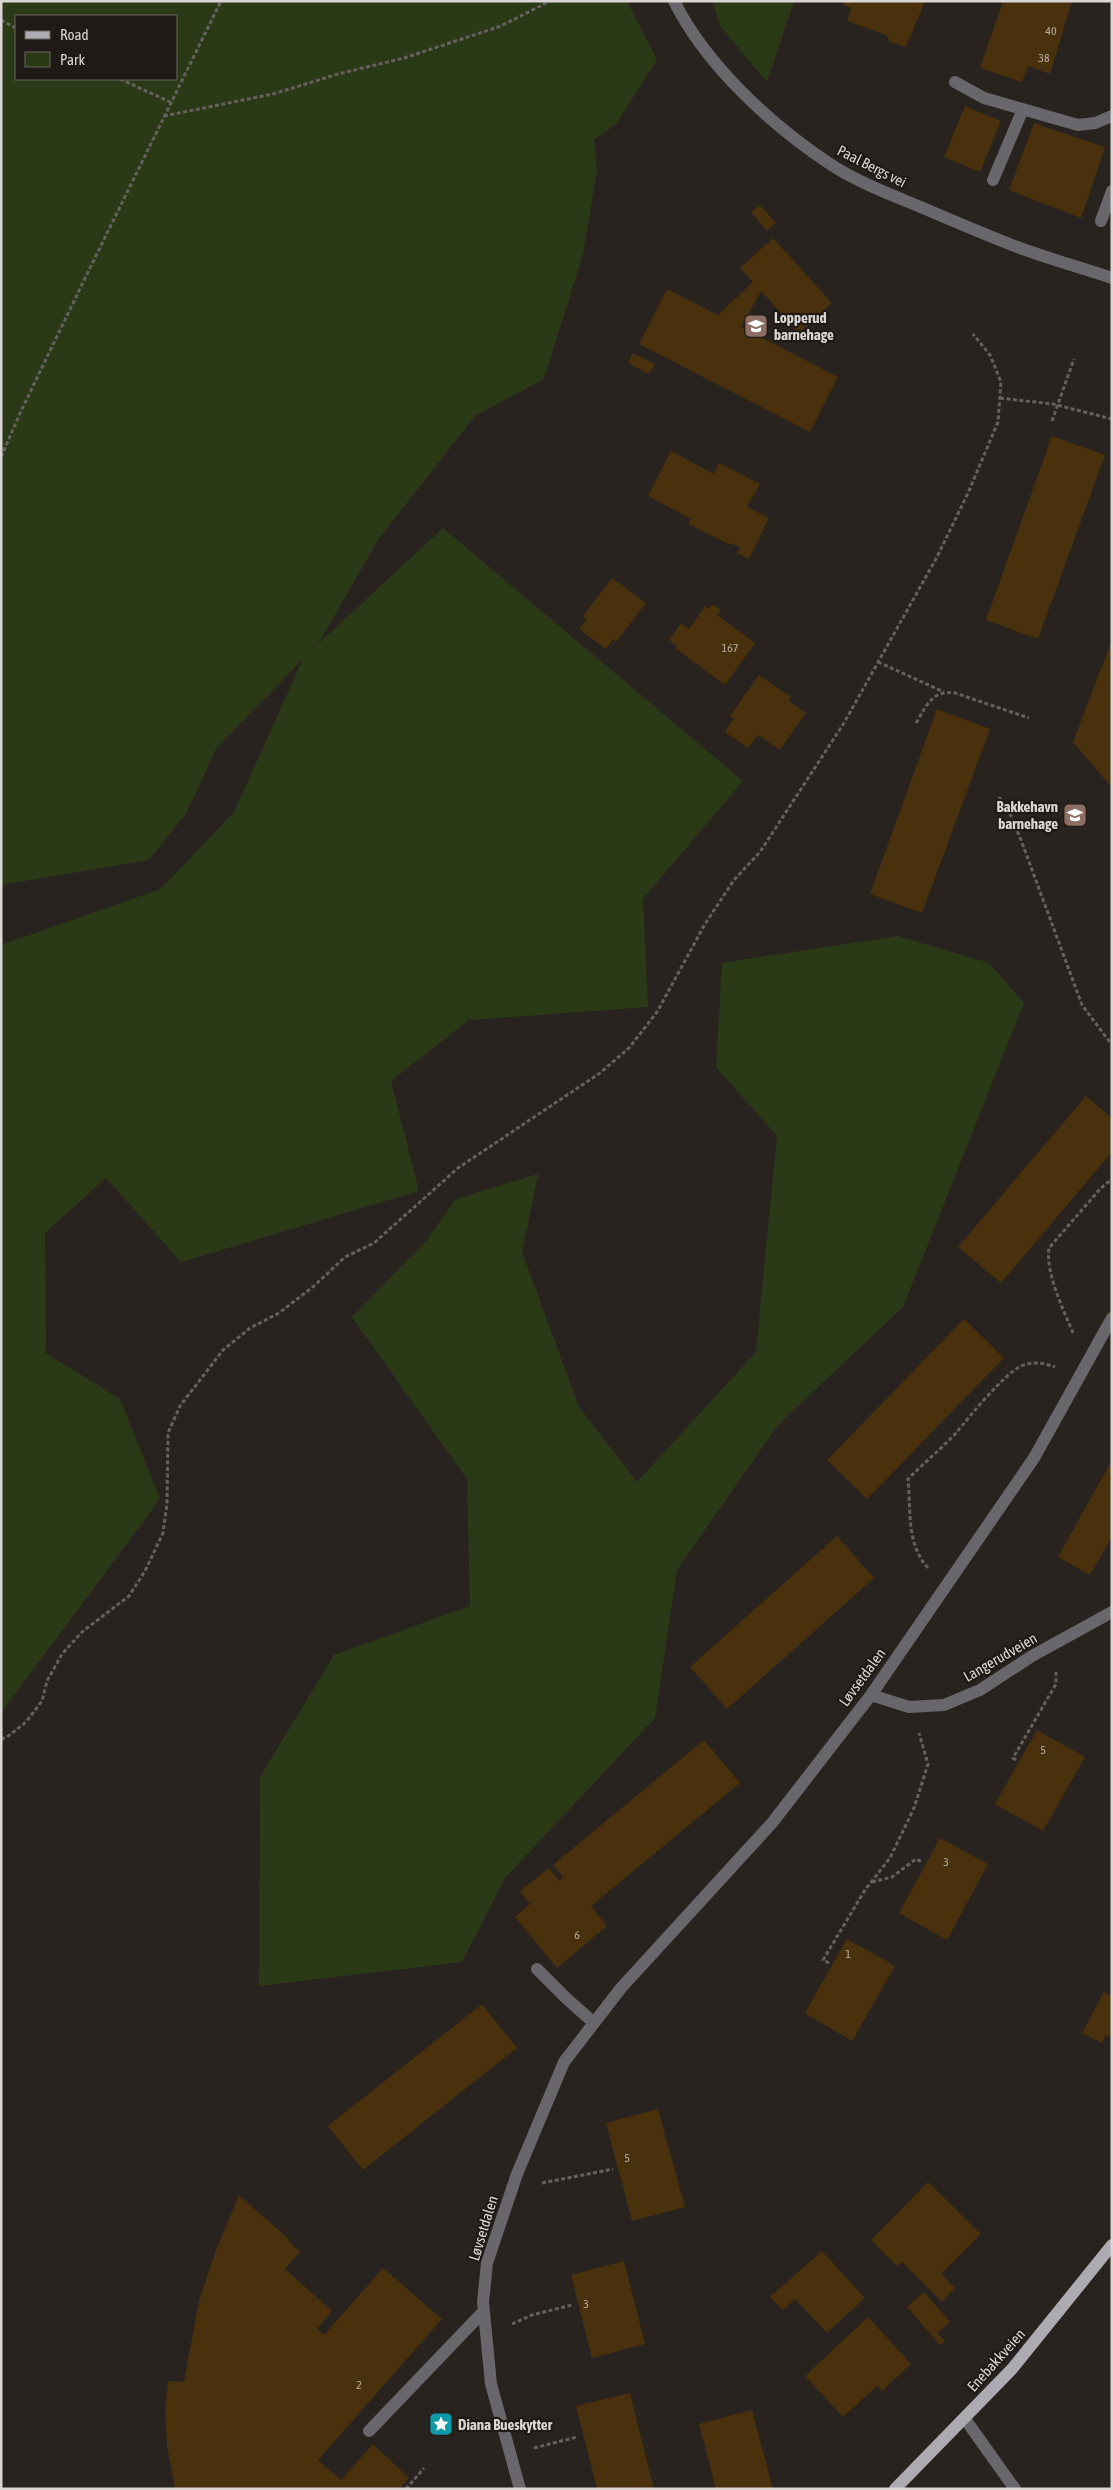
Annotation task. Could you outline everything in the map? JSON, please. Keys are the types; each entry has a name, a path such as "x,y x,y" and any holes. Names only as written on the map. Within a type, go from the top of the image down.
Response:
{"main road":[{"name":"Enebakkveien","path":"895,2489 965,2419 1044,2332 1112,2245"}],"street":[{"name":"Paal Bergs vei","path":"674,1 682,17 717,64 746,96 790,134 831,165 873,188 1008,244 1112,278"},
{"path":"955,82 984,98 1078,125 1095,123 1112,116"},
{"path":"993,180 1023,109"},
{"path":"1101,221 1112,191"},
{"name":"Løvsetdalen","path":"520,2489 491,2384 482,2302 487,2263 517,2174 564,2062 621,1988 772,1823 870,1695 1034,1458 1112,1318"},
{"name":"Langerudveien","path":"870,1695 909,1707 944,1705 971,1694 1112,1612"},
{"path":"537,1969 594,2023"},
{"path":"369,2431 484,2311"},
{"path":"965,2419 1015,2489"}],"path":[{"path":"1,458 21,410 221,1"},
{"path":"164,116 273,94 338,74 404,58 500,26 550,1"},
{"path":"1,20 15,27"},
{"path":"122,80 170,102"},
{"path":"1,1739 7,1738 26,1722 42,1701 47,1681 62,1654 82,1632 129,1596 144,1571 162,1533 166,1504 168,1434 180,1406 223,1350 250,1328 279,1313 314,1286 345,1257 374,1243 458,1168 600,1073 629,1048 657,1012 705,924 734,880 760,852 815,769 937,557 968,493 998,422 1001,382 990,355 974,334"},
{"path":"1052,421 1074,359"},
{"path":"1000,398 1057,405 1112,419"},
{"path":"878,662 944,692 955,693 1029,718"},
{"path":"916,723 932,699 944,692"},
{"path":"999,798 1009,811 1021,840 1082,1004 1112,1045"},
{"path":"1073,1334 1052,1274 1048,1256 1049,1248 1111,1178"},
{"path":"928,1568 918,1556 912,1539 908,1479 955,1434 988,1396 1020,1367 1033,1363 1045,1363 1055,1367"},
{"path":"1016,1760 1013,1758 1056,1684 1056,1670 1044,1650"},
{"path":"829,1963 823,1960 896,1845 917,1800 926,1774 928,1764 926,1751 909,1707"},
{"path":"872,1882 892,1877 916,1859 922,1862"},
{"path":"536,2184 613,2168"},
{"path":"508,2325 520,2322 532,2315 572,2305"},
{"path":"528,2449 577,2437"},
{"path":"406,2489 424,2468"}],"green space":[{"path":"1,1 627,1 657,60 616,124 594,140 597,170 583,254 544,379 475,416 378,540 320,641 305,656 443,528 743,781 643,899 648,1007 469,1020 391,1081 419,1191 181,1262 106,1178 45,1233 46,1353 120,1399 160,1499 1,1713 1,945 161,889 234,812 303,659 216,749 186,814 149,860 1,885"},
{"path":"712,1 794,1 767,82 720,26"},
{"path":"898,936 989,963 1024,1003 903,1307 778,1425 677,1570 655,1718 505,1878 462,1962 259,1986 260,1777 334,1655 470,1606 467,1479 352,1317 426,1241 456,1199 538,1174 522,1252 579,1407 637,1482 756,1352 777,1136 716,1067 722,963"}],"building":[{"path":"845,1 925,1 906,47 890,42 886,35 847,21 851,8 843,5"},
{"path":"1003,1 1072,1 1050,74 1028,66 1022,82 980,68"},
{"path":"965,106 1001,121 980,172 944,157"},
{"path":"1034,123 1105,147 1081,218 1009,190"},
{"path":"760,205 776,223 767,231 751,212"},
{"path":"773,238 832,303 799,333 761,291 741,327 838,377 810,432 639,344 667,289 718,315 753,282 740,268"},
{"path":"633,353 655,364 649,374 628,363"},
{"path":"1052,436 1105,455 1038,639 986,620"},
{"path":"671,451 714,474 719,463 760,484 747,507 769,518 749,559 737,553 740,547 729,544 688,524 691,519 648,496"},
{"path":"612,578 646,603 616,642 613,639 606,649 579,629 587,619 583,616"},
{"path":"712,604 721,610 717,615 755,643 725,685 675,648 677,646 669,640 681,623 689,629 705,606 709,609"},
{"path":"1112,640 1112,788 1073,742"},
{"path":"759,675 791,697 789,701 806,713 780,750 758,735 748,748 725,732 734,718 730,716"},
{"path":"937,709 990,729 922,913 870,894"},
{"path":"1086,1096 1112,1118 1112,1152 1001,1283 958,1247"},
{"path":"964,1319 1004,1358 867,1499 827,1460"},
{"path":"1112,1460 1112,1536 1090,1575 1058,1557"},
{"path":"837,1536 874,1578 727,1709 690,1667"},
{"path":"1037,1730 1085,1757 1043,1831 995,1804"},
{"path":"704,1740 740,1783 591,1906 607,1926 557,1968 515,1917 530,1904 520,1891 549,1868 559,1881 563,1877 553,1865"},
{"path":"940,1838 988,1864 947,1940 899,1913"},
{"path":"847,1939 895,1966 852,2041 805,2013"},
{"path":"1104,1992 1112,1996 1112,2038 1106,2035 1102,2043 1082,2033"},
{"path":"482,2004 517,2048 363,2170 328,2126"},
{"path":"658,2109 685,2207 632,2221 606,2123"},
{"path":"928,2182 981,2234 941,2274 955,2288 942,2302 902,2262 897,2266 871,2240"},
{"path":"239,2195 290,2240 288,2241 300,2252 285,2269 332,2311 317,2329 324,2335 383,2268 442,2319 318,2460 341,2480 373,2444 409,2478 399,2489 175,2489 167,2446 165,2414 168,2381 184,2382 199,2301 216,2250"},
{"path":"822,2251 865,2298 827,2333 795,2299 783,2310 770,2297"},
{"path":"624,2261 645,2344 592,2358 571,2275"},
{"path":"924,2292 950,2322 937,2333 945,2341 940,2345 907,2307"},
{"path":"868,2317 911,2364 882,2391 877,2386 843,2417 805,2376"},
{"path":"630,2393 654,2489 597,2489 576,2406"},
{"path":"752,2410 773,2489 716,2489 699,2424"}],"place":[{"name":"Lopperud barnehage","path":"756,326"},
{"name":"Bakkehavn barnehage","path":"1075,815"},
{"name":"Diana Bueskytter","path":"441,2424"}]}
